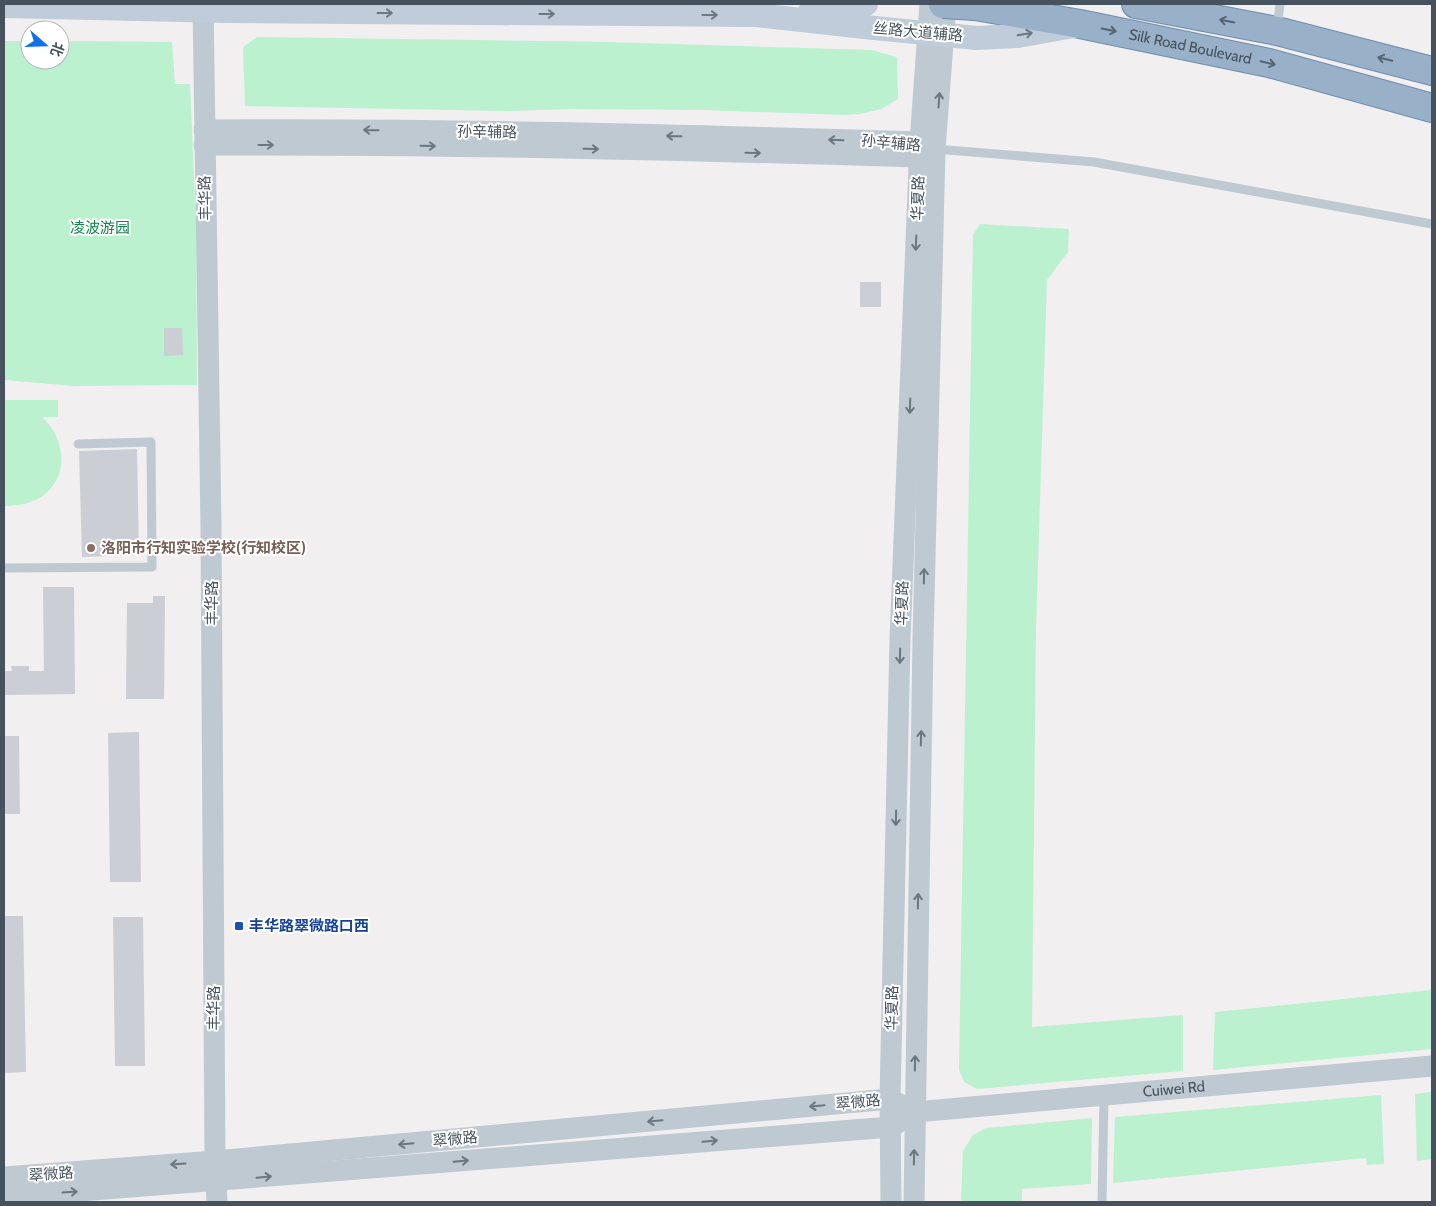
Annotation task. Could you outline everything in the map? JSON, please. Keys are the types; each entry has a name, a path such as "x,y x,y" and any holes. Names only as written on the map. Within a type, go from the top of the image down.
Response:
{"highway":[{"name":"Silk Road Boulevard","path":"945,4 975,6 1080,24 1269,63 1432,108"},
{"name":"Silk Road Boulevard","path":"1136,4 1277,31 1432,71"}],"main road":[{"name":"丝路大道辅路","path":"4,6 756,15 828,10 866,4"},
{"name":"丝路大道辅路","path":"756,15 977,38 1018,36 1080,24"}],"street":[{"name":"华夏路","path":"891,1202 890,1099 900,639 925,150 930,4"},
{"name":"华夏路","path":"914,1202 923,639 925,150 945,4"},
{"name":"丰华路","path":"209,7 221,1171 217,1202"},
{"name":"孙辛辅路","path":"211,137 332,129 754,137 925,150"},
{"name":"Cuiwei Rd","path":"915,1112 1432,1066"},
{"name":"翠微路","path":"4,1197 221,1171 890,1099 915,1112"},
{"name":"翠微路","path":"4,1177 221,1171 891,1127 915,1112"},
{"name":"丰华路","path":"221,1171 227,1202"}],"lane":[{"path":"1277,31 1280,4"},
{"path":"925,150 1094,162 1432,224"},
{"path":"4,568 152,567 151,442 78,444"},
{"path":"1102,1202 1104,1095"}],"green space":[{"path":"257,37 607,42 872,50 897,57 898,99 881,109 860,114 844,115 703,110 572,109 505,111 245,106 243,47"},
{"name":"凌波游园","path":"4,41 20,41 20,70 70,70 70,41 172,42 175,84 190,84 196,224 197,385 75,386 4,380"},
{"path":"980,224 1069,229 1068,252 1047,280 1036,627 1032,1027 1183,1015 1183,1071 977,1089 964,1082 959,1070 973,235"},
{"path":"4,400 58,400 58,417 42,417 56,436 60,447 60,469 57,479 41,497 28,503 14,506 4,506"},
{"path":"1432,990 1432,1049 1213,1070 1215,1012"},
{"path":"1432,1092 1432,1159 1417,1161 1415,1094"},
{"path":"1381,1095 1384,1164 1367,1165 1366,1158 1113,1183 1115,1117"},
{"path":"1092,1118 1091,1184 1022,1189 1022,1202 961,1202 963,1151 973,1135 986,1128"}],"building":[{"path":"860,282 881,282 881,307 860,307"},
{"path":"164,328 182,328 183,355 164,356"},
{"path":"137,449 139,555 82,557 79,451"},
{"path":"43,587 74,587 75,694 4,695 4,671 12,671 11,666 29,666 29,671 44,671"},
{"path":"153,596 165,596 164,699 126,699 127,603 153,603"},
{"path":"139,732 141,882 110,882 108,733"},
{"path":"4,736 19,736 20,814 4,814"},
{"path":"4,916 23,916 26,1072 4,1073"},
{"path":"113,917 143,917 145,1066 115,1066"}],"place":[{"name":"洛阳市行知实验学校(行知校区)","path":"91,548"},
{"name":"丰华路翠微路口西","path":"239,926"}]}
